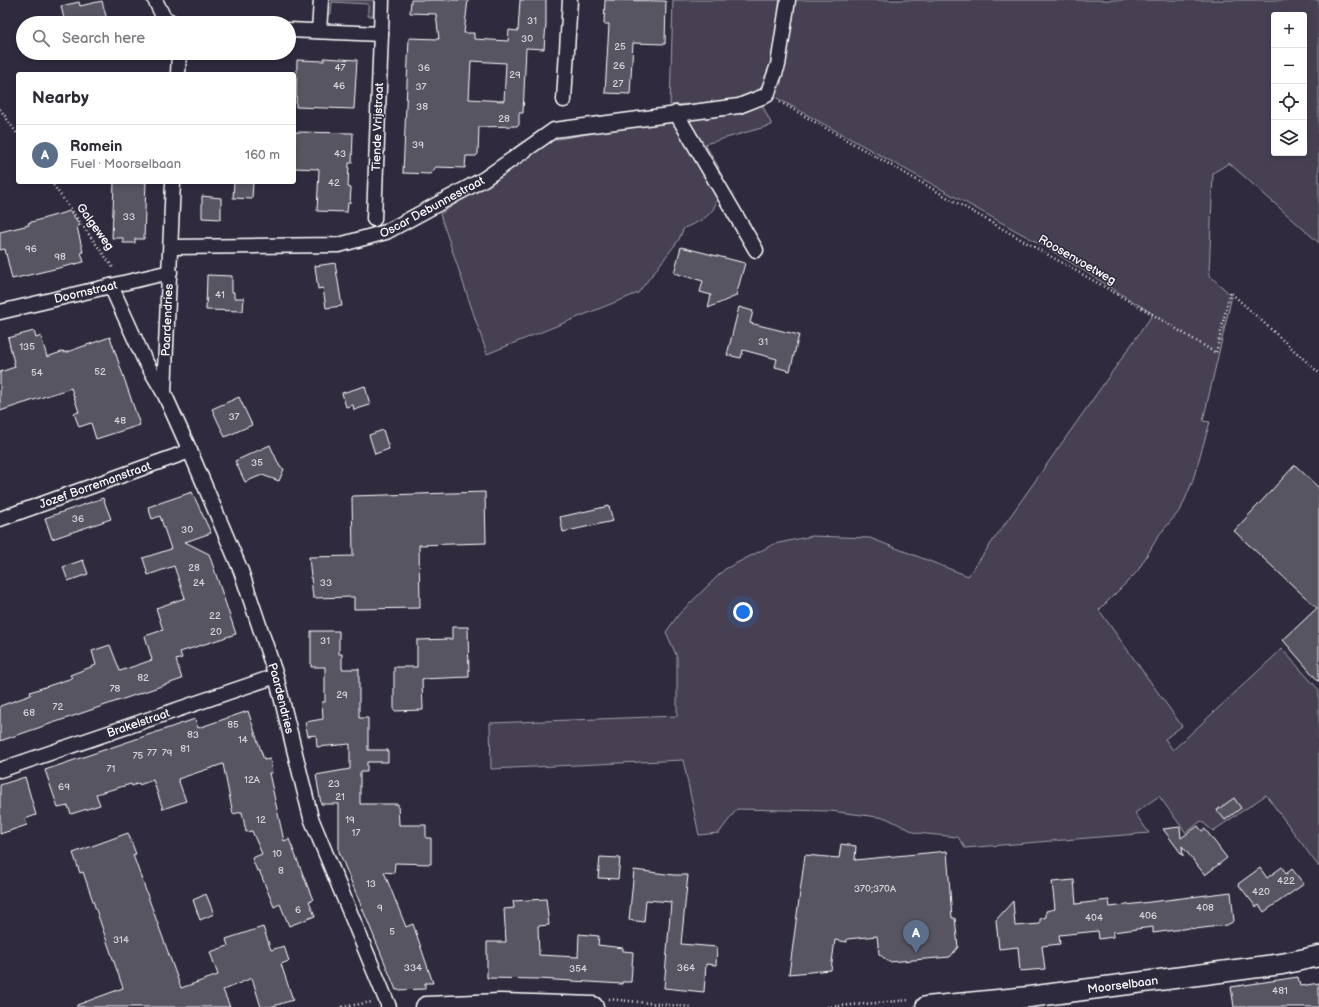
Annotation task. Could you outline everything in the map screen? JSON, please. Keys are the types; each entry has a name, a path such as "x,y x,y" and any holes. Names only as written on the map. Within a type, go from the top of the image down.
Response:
{"main road":[{"name":"Moorselbaan","path":"926,1007 1093,989 1282,964 1319,956"},
{"path":"426,1007 500,1004 593,1007"}],"street":[{"path":"155,0 163,16"},
{"path":"319,31 321,0"},
{"name":"Tiende Vrijstraat","path":"374,220 382,0"},
{"path":"564,100 570,0"},
{"path":"767,95 778,65 788,0"},
{"path":"296,30 381,34"},
{"path":"178,60 178,72"},
{"name":"Oscar Debunnestraat","path":"171,247 339,245 386,232 484,179 554,130 739,106 767,95"},
{"path":"676,113 756,250"},
{"name":"Paardendries","path":"164,393 173,184"},
{"name":"Doornstraat","path":"0,312 170,272"},
{"name":"Paardendries","path":"117,284 144,359 164,393 241,570 276,676 311,818 389,1007"},
{"name":"Jozef Borremanstraat","path":"0,519 190,451"},
{"name":"Brakelstraat","path":"0,770 276,676"}],"path":[{"name":"Roosenvoetweg","path":"767,95 1152,314 1216,353 1230,292 1319,373"},
{"path":"0,109 16,132"},
{"name":"Galgeweg","path":"52,184 117,284"}],"shaded area":[{"path":"327,0 374,0 373,16 368,16 368,4 332,2 331,14 327,14"},
{"path":"673,0 783,0 773,62 765,85 760,91 741,99 717,103 670,105"},
{"path":"795,0 1319,0 1319,243 1229,163 1213,173 1209,275 1232,296 1203,421 1210,422 1192,483 1181,509 1159,535 1137,572 1099,610 1182,726 1165,739 1173,750 1282,649 1319,690 1319,867 1266,795 1213,831 1201,821 1186,833 1159,796 1135,813 1149,833 965,848 958,837 916,833 886,818 830,811 737,809 719,833 699,835 683,760 491,769 490,723 677,716 677,657 666,632 679,614 725,569 774,544 812,536 870,538 968,576 1153,314 1049,249 775,97 781,83"},
{"path":"762,105 772,125 705,144 719,168 715,174 717,195 713,209 703,219 684,228 678,241 638,293 487,354 440,214 552,140"}],"building":[{"path":"411,0 468,0 464,33 474,33 474,39 508,41 509,30 518,31 520,0 546,0 544,49 526,48 523,113 519,113 519,125 479,127 478,154 476,156 466,156 465,168 436,167 430,174 403,173 409,38 439,39 436,14 410,13","holes":["471,61 506,63 504,101 469,99"]},
{"path":"605,0 666,1 665,44 633,43 630,94 605,93 609,24 604,24"},
{"path":"102,1 106,16 63,16 61,6 79,2 80,6"},
{"path":"324,58 357,60 354,109 296,107 297,60 324,61"},
{"path":"296,132 353,133 352,163 349,163 348,187 351,188 350,203 348,203 347,212 317,211 319,169 296,168"},
{"path":"114,184 146,184 144,239 135,239 135,243 123,243 123,238 112,238"},
{"path":"234,184 253,184 252,199 233,198"},
{"path":"202,196 221,198 221,219 202,218"},
{"path":"70,211 80,225 77,227 84,262 12,279 5,249 0,250 0,232 29,225 28,223"},
{"path":"681,247 745,263 736,296 708,308 711,295 700,292 703,281 674,273"},
{"path":"335,263 342,306 326,308 323,288 318,289 315,266"},
{"path":"207,275 232,276 232,292 234,292 234,298 244,298 243,311 206,310"},
{"path":"739,307 753,311 750,323 799,335 790,371 775,367 777,359 743,350 741,358 727,355"},
{"path":"34,331 36,338 41,336 47,357 64,351 64,353 110,337 140,425 96,439 91,423 79,427 74,413 79,412 71,388 0,411 0,372 15,367 8,338"},
{"path":"365,386 370,405 354,410 353,405 346,407 342,393"},
{"path":"239,397 252,425 225,437 212,409"},
{"path":"383,430 389,449 375,454 369,435"},
{"path":"270,445 280,467 284,469 279,481 262,475 245,482 235,461"},
{"path":"1295,465 1319,488 1319,682 1283,640 1317,608 1234,531"},
{"path":"192,492 211,533 185,542 209,554 236,634 180,652 182,658 176,660 182,679 0,741 0,706 31,695 30,692 72,678 70,675 96,665 92,651 110,645 120,671 152,660 145,636 163,630 156,608 185,598 174,566 148,575 143,558 171,549 160,516 152,519 148,507"},
{"path":"485,492 486,543 419,545 420,608 354,609 354,597 313,598 309,557 353,556 352,496"},
{"path":"103,498 111,519 52,539 45,518"},
{"path":"609,506 613,521 563,532 560,517"},
{"path":"83,560 88,574 68,581 63,567"},
{"path":"452,627 468,627 469,677 422,679 423,710 394,711 394,667 417,667 417,640 452,639"},
{"path":"311,631 339,631 339,654 342,654 342,669 359,669 359,718 368,718 368,750 388,750 388,762 367,762 367,772 360,772 360,804 398,804 399,825 426,825 426,838 431,838 431,864 395,863 394,873 384,872 406,927 413,924 433,983 425,983 425,989 396,990 339,852 339,804 321,804 316,775 350,769 350,744 317,747 316,735 308,736 305,722 323,719 322,702 325,702 325,667 311,667"},
{"path":"248,711 264,760 270,759 272,773 269,773 284,841 289,839 313,900 309,901 315,916 289,926 280,904 274,907 259,870 257,871 252,858 262,854 252,831 246,832 242,812 233,814 223,764 178,779 186,801 163,809 153,780 139,785 139,783 132,786 131,784 96,794 100,805 71,814 68,806 58,808 45,770 195,719 198,728"},
{"path":"25,777 36,815 25,819 27,825 0,834 0,785"},
{"path":"1234,798 1241,808 1225,820 1217,810"},
{"path":"1198,826 1202,831 1205,829 1227,858 1205,875 1182,846 1183,856 1163,829 1180,827 1181,838"},
{"path":"128,833 136,854 133,855 181,988 218,975 210,952 228,946 226,939 263,927 271,950 284,946 289,961 281,964 293,1000 270,1007 261,1007 252,978 223,990 230,1007 77,1007 77,1005 123,988 83,872 80,873 73,853"},
{"path":"841,844 856,846 855,860 947,851 952,918 955,918 958,947 950,957 889,962 879,954 877,936 847,939 847,942 835,940 831,970 789,974 805,855 839,858"},
{"path":"600,857 620,858 618,879 598,878"},
{"path":"1282,867 1286,874 1292,869 1304,884 1264,912 1259,905 1256,907 1238,884 1260,868 1267,878"},
{"path":"634,870 674,875 688,875 681,944 717,947 716,965 706,964 704,992 664,988 671,902 646,900 644,922 629,920"},
{"path":"1074,880 1076,904 1109,900 1110,907 1231,892 1234,921 1227,925 1153,933 1153,927 1113,932 1113,937 1099,939 1098,931 1059,935 1060,944 1042,946 1045,969 1020,971 1018,947 999,949 996,920 1013,901 1015,926 1040,924 1040,919 1046,917 1046,911 1055,909 1052,882"},
{"path":"206,894 214,914 200,920 193,900"},
{"path":"546,899 549,925 538,926 539,955 578,957 579,934 599,936 598,945 623,948 623,951 633,952 631,982 622,982 622,984 539,979 487,978 487,942 506,942 504,909 514,908 513,901"},
{"path":"1298,977 1300,986 1319,983 1319,1007 1234,1007 1231,987"}],"place":[{"name":"Romein","path":"916,953"}]}
